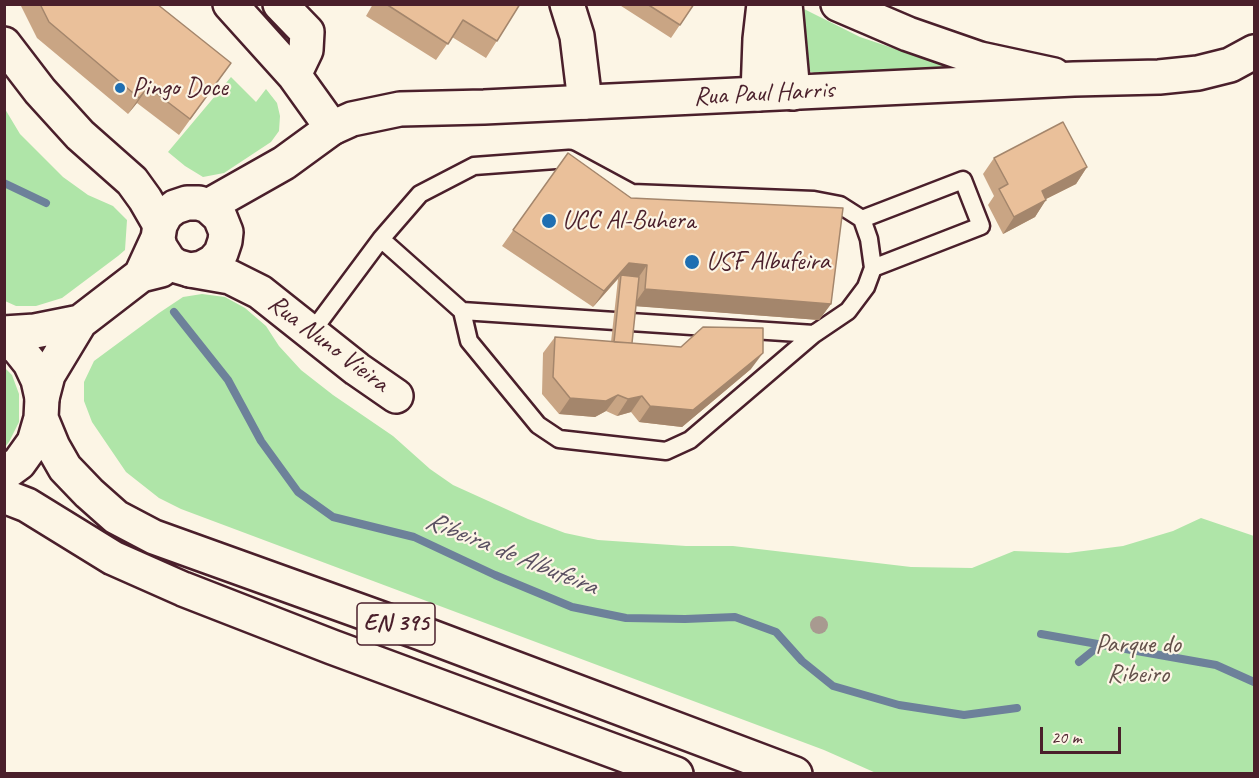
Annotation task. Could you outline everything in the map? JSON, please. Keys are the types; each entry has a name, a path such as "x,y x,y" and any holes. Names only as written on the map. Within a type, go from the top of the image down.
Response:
{"street":[{"path":"230,4 294,75 332,128"},
{"path":"280,4 306,32 306,50 294,75"},
{"path":"567,4 577,36 585,102"},
{"path":"758,94 764,4"},
{"path":"785,4 793,93"},
{"path":"838,4 908,34 980,59 1074,80"},
{"path":"4,44 40,91 80,135 132,181 145,199 159,231 164,254 183,268 230,277 260,292"},
{"name":"Rua Paul Harris","path":"214,221 284,163 332,128 352,119 400,109 1159,77 1198,73 1230,65 1254,52"},
{"path":"132,181 214,221"},
{"path":"141,275 166,214 175,207 187,203 214,221 238,264 260,292"},
{"path":"4,474 19,463 34,442 53,365 80,322 141,275 183,268 202,268 213,262 221,253 214,221"},
{"name":"Rua Nuno Vieira","path":"260,292 357,369 396,396"},
{"path":"4,333 35,331 80,322"},
{"name":"EN 395","path":"4,338 18,348 30,363 38,380 42,408 53,447 65,468 116,517 154,537 421,633 795,774"},
{"name":"EN 395","path":"4,496 27,505 113,558 183,590 676,774"}],"lane":[{"path":"311,333 381,239 420,194 474,166 569,159 632,193 814,200 840,205 862,219 873,268 866,287 848,311 814,334 690,440 666,451 559,440 538,425 468,341 462,311 381,239"},
{"path":"862,219 963,180 981,226 873,268"},
{"path":"462,311 814,334"}],"green space":[{"path":"796,5 860,37 949,67 942,72 817,74 806,70"},
{"path":"231,77 256,102 266,89 277,103 280,116 279,131 271,142 224,173 203,177 168,152"},
{"path":"5,109 20,134 63,177 88,195 113,206 127,220 125,250 62,298 36,306 16,306 5,301"},
{"name":"Parque do Ribeiro","path":"202,294 225,297 245,308 266,326 279,346 301,370 393,436 430,469 453,485 565,533 598,540 686,546 733,546 911,567 972,568 1014,551 1068,553 1123,546 1173,531 1201,518 1254,536 1254,773 876,773 824,750 181,509 159,498 126,472 92,422 84,401 84,382 94,361 183,297"},
{"path":"5,368 12,375 19,394 19,422 5,447"}],"building":[{"path":"40,4 157,4 231,63 190,119 148,87 139,98 49,22"},
{"path":"386,4 520,4 497,41 463,20 448,44"},
{"path":"647,4 694,4 680,25"},
{"path":"1063,122 1087,167 1042,191 1046,200 1014,217 999,189 1008,184 994,158"},
{"path":"568,153 631,198 843,208 831,304 645,289 647,265 629,263 604,291 513,230"},
{"path":"621,275 639,277 632,343 614,342"},
{"path":"703,327 763,328 763,353 693,410 650,406 642,396 628,399 618,395 606,401 570,398 553,377 555,337 681,347"}],"waterway":[{"name":"Ribeira de Albufeira","path":"4,183 46,203"},
{"name":"Ribeira de Albufeira","path":"174,312 228,380 261,441 298,492 333,517 414,537 495,575 572,607 626,618 735,617 776,632 802,661 833,686 899,705 964,715 1017,708"},
{"name":"Ribeira de Albufeira","path":"1041,634 1216,665 1254,682"},
{"name":"Ribeira de Albufeira","path":"1079,662 1100,645"}],"place":[{"name":"Pingo Doce","path":"120,88"},
{"name":"UCC Al-Buhera","path":"549,221"},
{"name":"USF Albufeira","path":"692,262"}]}
